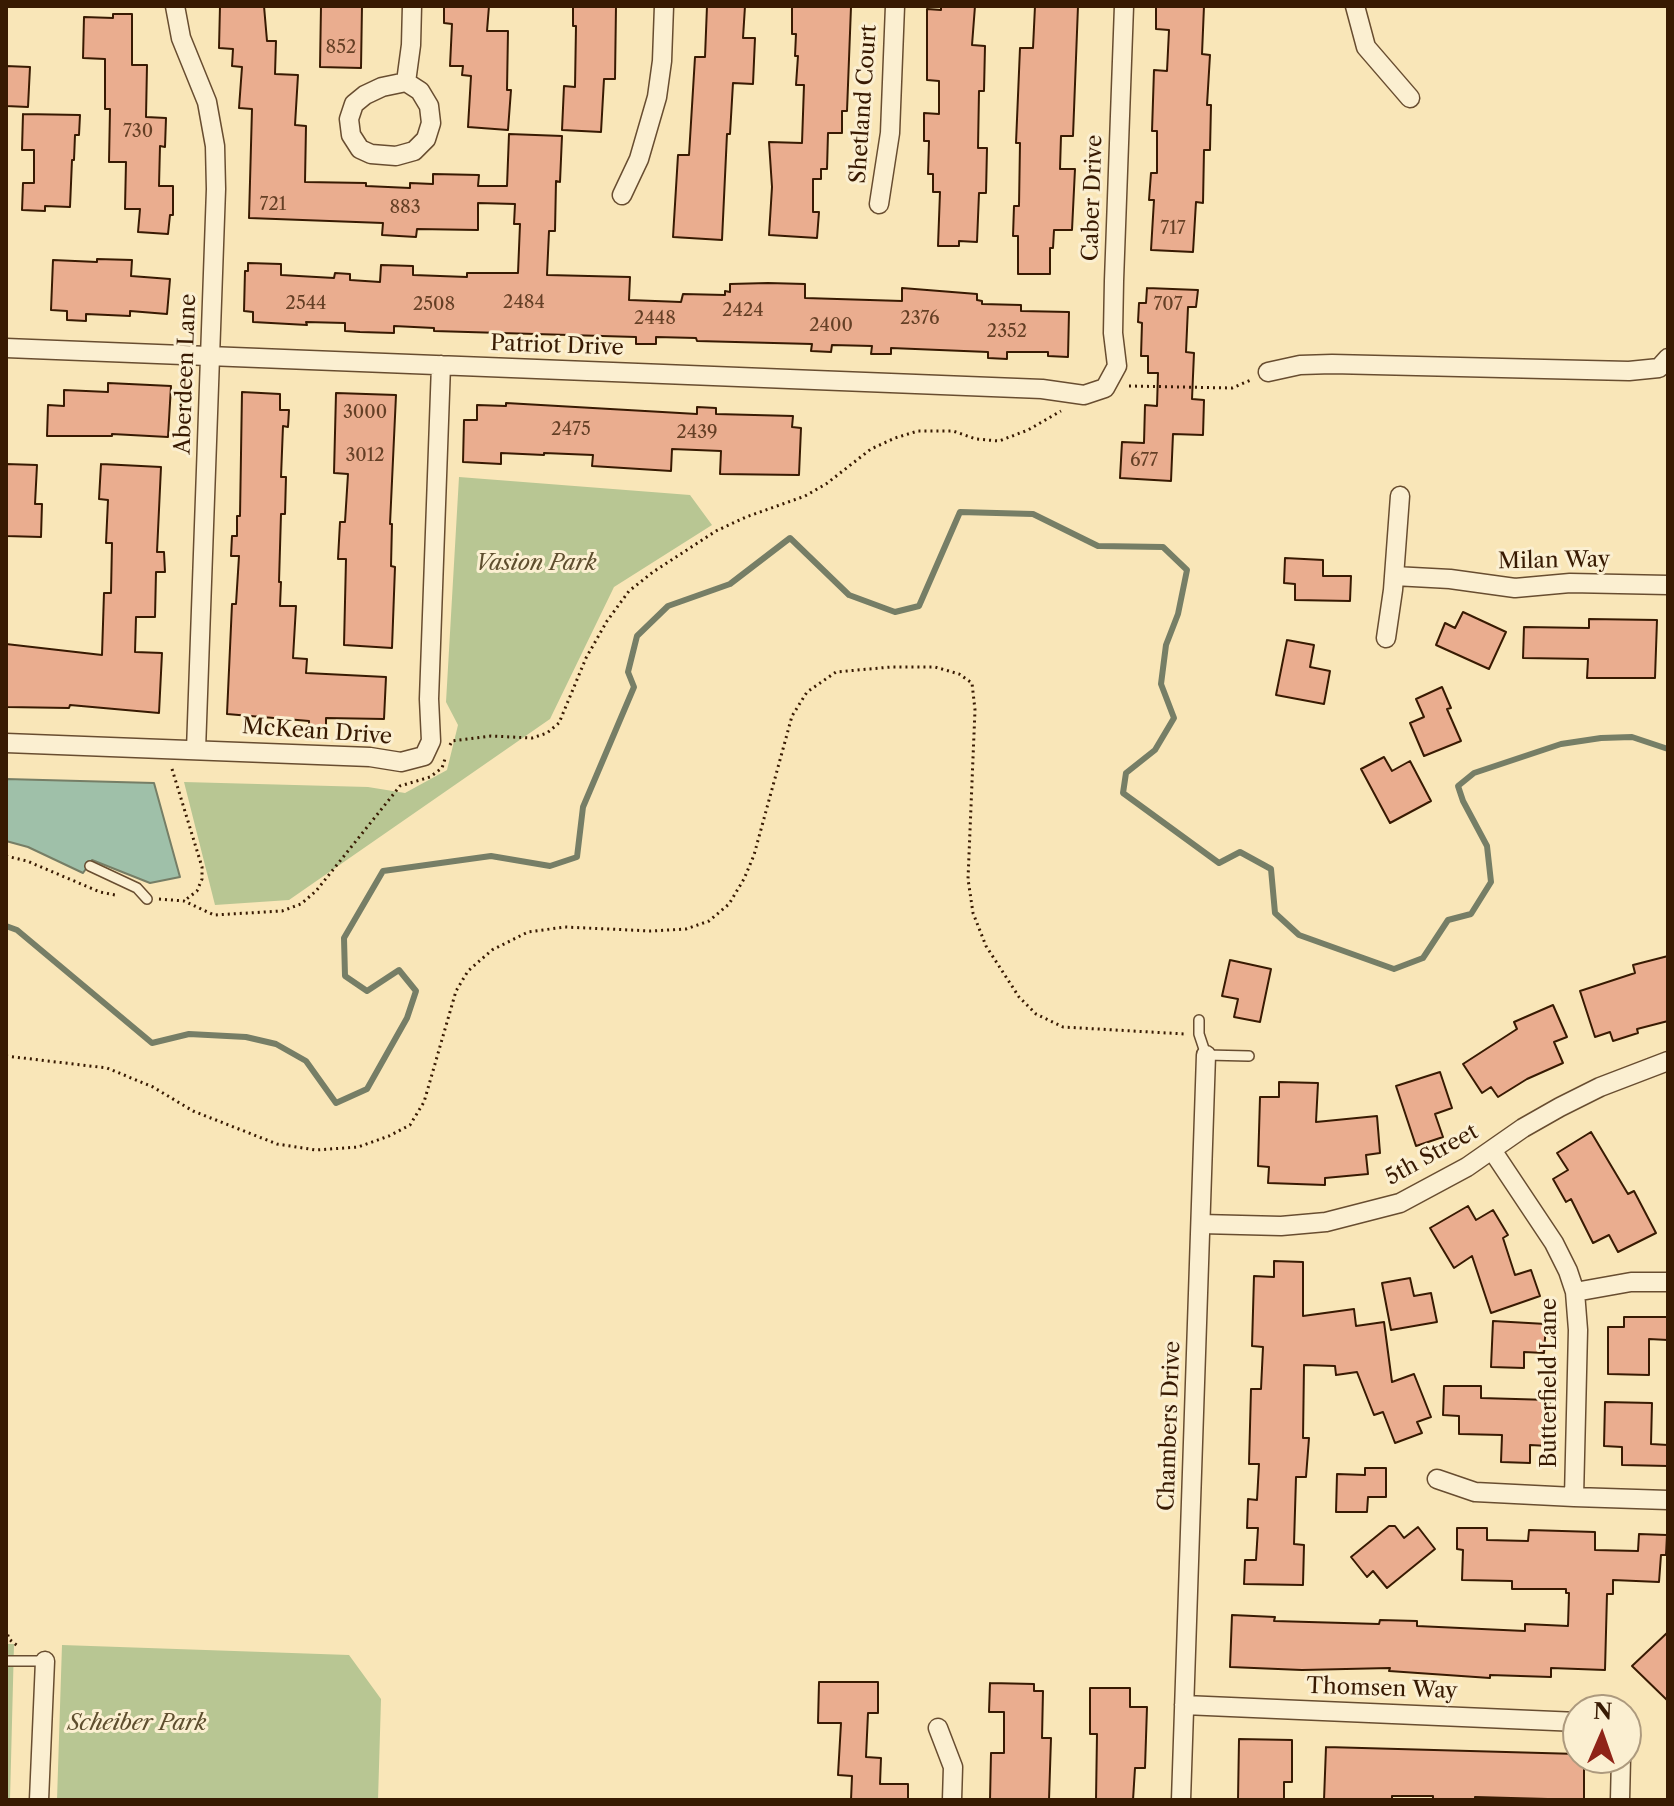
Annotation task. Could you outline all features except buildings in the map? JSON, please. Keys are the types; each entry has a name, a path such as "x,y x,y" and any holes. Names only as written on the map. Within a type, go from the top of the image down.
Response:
{"street":[{"name":"Aberdeen Lane","path":"175,6 181,38 207,102 215,146 211,356 196,750"},
{"path":"406,82 412,6"},
{"path":"622,195 639,159 657,97 664,6"},
{"name":"Shetland Court","path":"879,204 890,133 895,6"},
{"name":"Caber Drive","path":"1105,388 1117,366 1113,333 1114,281 1124,6"},
{"path":"1355,6 1366,47 1410,98"},
{"path":"406,82 420,91 429,106 431,123 426,139 414,151 396,156 371,154 360,149 351,135 349,119 354,104 382,87 406,82"},
{"name":"Patriot Drive","path":"6,348 1042,389 1084,395 1105,388"},
{"path":"1268,372 1300,365 1332,364 1629,371 1659,368 1668,358"},
{"name":"McKean Drive","path":"6,743 370,757 401,762 424,756 431,741 429,699 441,365"},
{"path":"1386,638 1400,496"},
{"name":"Milan Way","path":"1394,576 1450,579 1515,588 1570,583 1668,585"},
{"name":"Chambers Drive","path":"1181,1800 1206,1055"},
{"name":"5th Street","path":"1201,1224 1281,1226 1326,1222 1400,1203 1439,1184 1560,1107 1600,1087 1668,1061"},
{"name":"Butterfield Lane","path":"1492,1150 1554,1243 1575,1292 1578,1330 1574,1497 1668,1500"},
{"path":"1575,1292 1631,1282 1668,1282"},
{"path":"1437,1479 1475,1492 1574,1497"},
{"path":"39,1800 45,1661"},
{"name":"Thomsen Way","path":"1184,1705 1562,1721"},
{"path":"938,1728 953,1767 952,1800"},
{"path":"1620,1800 1621,1774"}],"lane":[{"path":"90,866 137,888 147,899"},
{"path":"1199,1020 1199,1034 1206,1055 1249,1056"},
{"path":"6,1661 45,1661"}],"path":[{"path":"1105,388 1141,385 1232,388 1268,372"},
{"path":"6,856 27,861 65,880 100,892 184,901 214,915 282,911 301,904 316,891 400,786 415,783 442,768 452,741 491,736 532,738 547,733 559,723 586,658 629,591 716,531 805,496 826,484 871,449 895,438 918,431 953,431 976,439 999,441 1028,430 1084,395"},
{"path":"6,1056 107,1068 153,1087 193,1111 277,1144 316,1150 358,1147 389,1136 410,1125 424,1102 456,991 468,971 492,950 528,932 565,927 674,930 709,921 729,904 744,879 754,855 792,716 807,692 836,672 891,667 935,667 959,674 972,683 975,710 968,879 973,913 986,946 1019,997 1036,1014 1063,1027 1199,1034"},
{"path":"173,749 172,770 202,867 202,879 197,891 184,901"},
{"path":"6,1629 14,1644"}],"green space":[{"name":"Vasion Park","path":"459,477 690,495 712,525 614,587 550,719 289,900 215,905 184,782 368,787 405,793 447,770 458,725 446,702"},
{"path":"6,1644 14,1644 10,1800 6,1800"},
{"name":"Scheiber Park","path":"62,1645 349,1655 381,1699 378,1800 57,1800"}],"shaded area":[{"path":"6,779 154,783 180,877 150,883 92,860 83,873 28,847 6,841"}],"waterway":[{"path":"6,926 17,930 152,1043 189,1034 246,1037 276,1044 306,1061 336,1103 367,1089 407,1018 416,991 399,970 367,991 345,976 344,938 383,871 491,856 550,866 577,857 583,807 634,687 628,672 637,636 668,606 730,584 790,538 849,595 895,612 919,606 960,512 1033,514 1098,546 1163,547 1187,570 1178,614 1166,645 1161,684 1174,718 1155,750 1126,773 1123,793 1219,863 1240,852 1271,869 1275,913 1299,935 1394,969 1423,958 1448,920 1471,914 1491,882 1487,846 1458,786 1474,773 1561,744 1601,738 1632,737 1668,749"}]}
